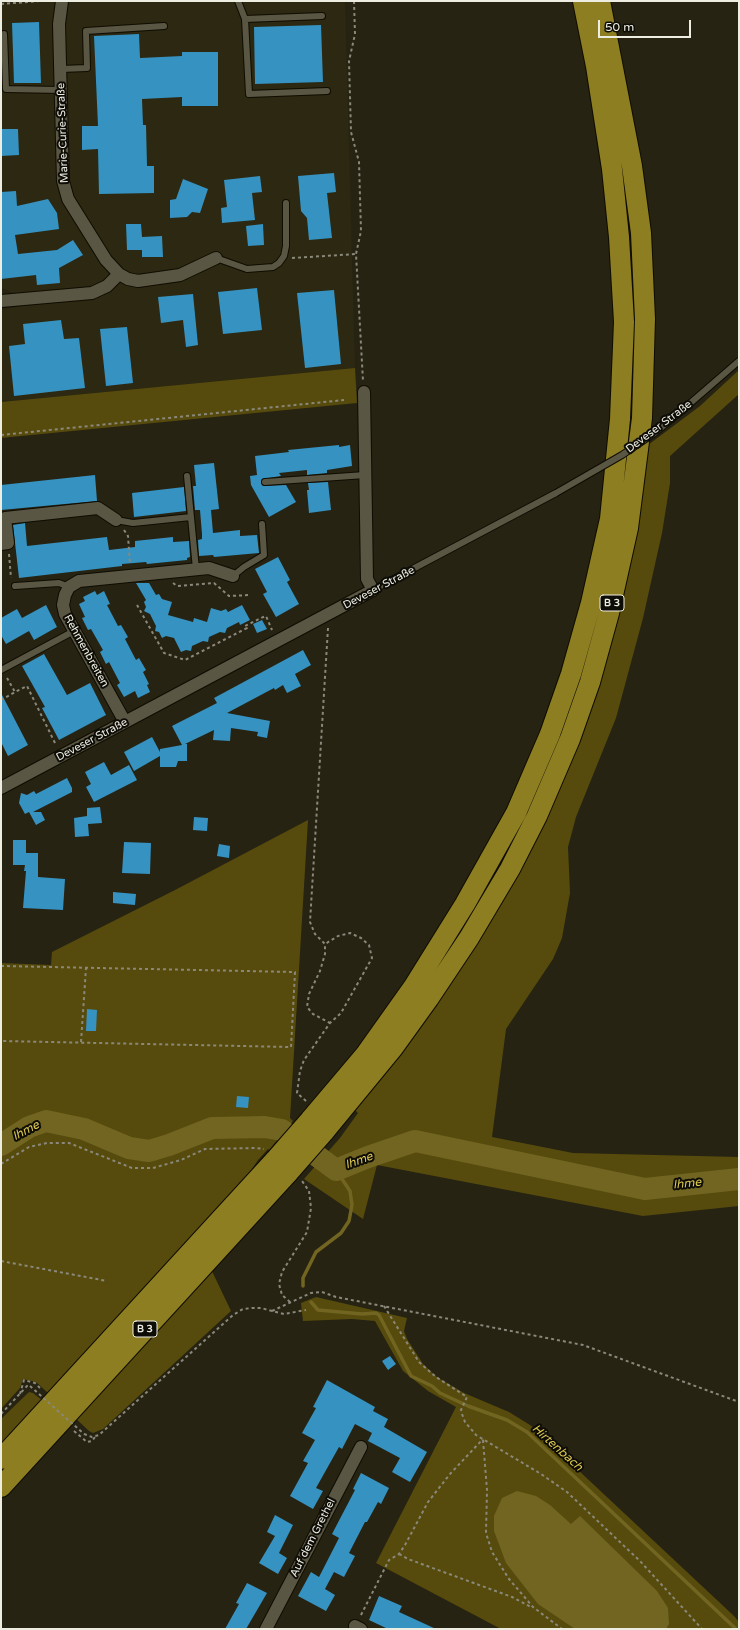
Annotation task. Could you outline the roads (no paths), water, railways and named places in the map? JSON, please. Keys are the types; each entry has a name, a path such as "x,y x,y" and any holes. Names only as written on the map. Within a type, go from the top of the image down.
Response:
{"highway":[{"name":"B 3","path":"1,1487 314,1118 360,1060 414,986 465,904 516,813 550,734 563,697 591,603 610,519 620,419 624,322 619,237 612,169 596,66 583,1"},
{"name":"B 3","path":"314,1118 393,1048 430,998 469,938 510,869 537,816 570,739 590,682 609,613 628,528 641,426 645,319 641,233 632,166 600,1"},
{"name":"B 3","path":"1,1459 54,1400 277,1161"}],"street":[{"name":"Marie-Curie-Straße","path":"62,1 59,24 63,181 68,199 106,260 119,274 128,279 138,281 180,275 216,258"},
{"path":"1,301 92,292 107,286 119,274"},
{"path":"364,392 367,579 373,590"},
{"path":"4,543 5,518 98,508 116,520"},
{"path":"69,587 79,580 209,568 233,576"},
{"name":"Rehmenbreiten","path":"69,587 65,595 63,605 65,614 125,722"},
{"name":"Deveser Straße","path":"1,788 373,590"},
{"name":"Auf dem Grethel","path":"266,1629 361,1447"}],"lane":[{"path":"238,1 245,19 249,94 327,91"},
{"path":"245,19 322,16"},
{"path":"60,69 87,68 86,30 164,26"},
{"path":"4,34 6,90 61,90"},
{"path":"216,258 247,269 273,267 284,256 286,246 286,203"},
{"name":"Deveser Straße","path":"373,590 556,493 622,455 656,432 739,361"},
{"path":"265,482 365,475"},
{"path":"187,476 196,569"},
{"path":"116,520 133,523 191,517"},
{"path":"233,576 244,567 264,555 262,524"},
{"path":"15,586 58,583 69,587"},
{"path":"2,670 74,631"}],"waterway":[{"name":"Ihme","path":"1,1145 29,1127 46,1121 84,1129 129,1148 149,1151 169,1145 212,1128 265,1127 282,1130 336,1170 415,1141 645,1189 739,1179"},
{"name":"Hirtenbach","path":"303,1286 303,1278 316,1252 341,1233 349,1221 352,1205 350,1191 336,1170"},
{"name":"Hirtenbach","path":"311,1302 318,1310 362,1314 376,1313 379,1315 411,1376 432,1386 440,1393 468,1406 507,1420 527,1432 736,1629"}]}
